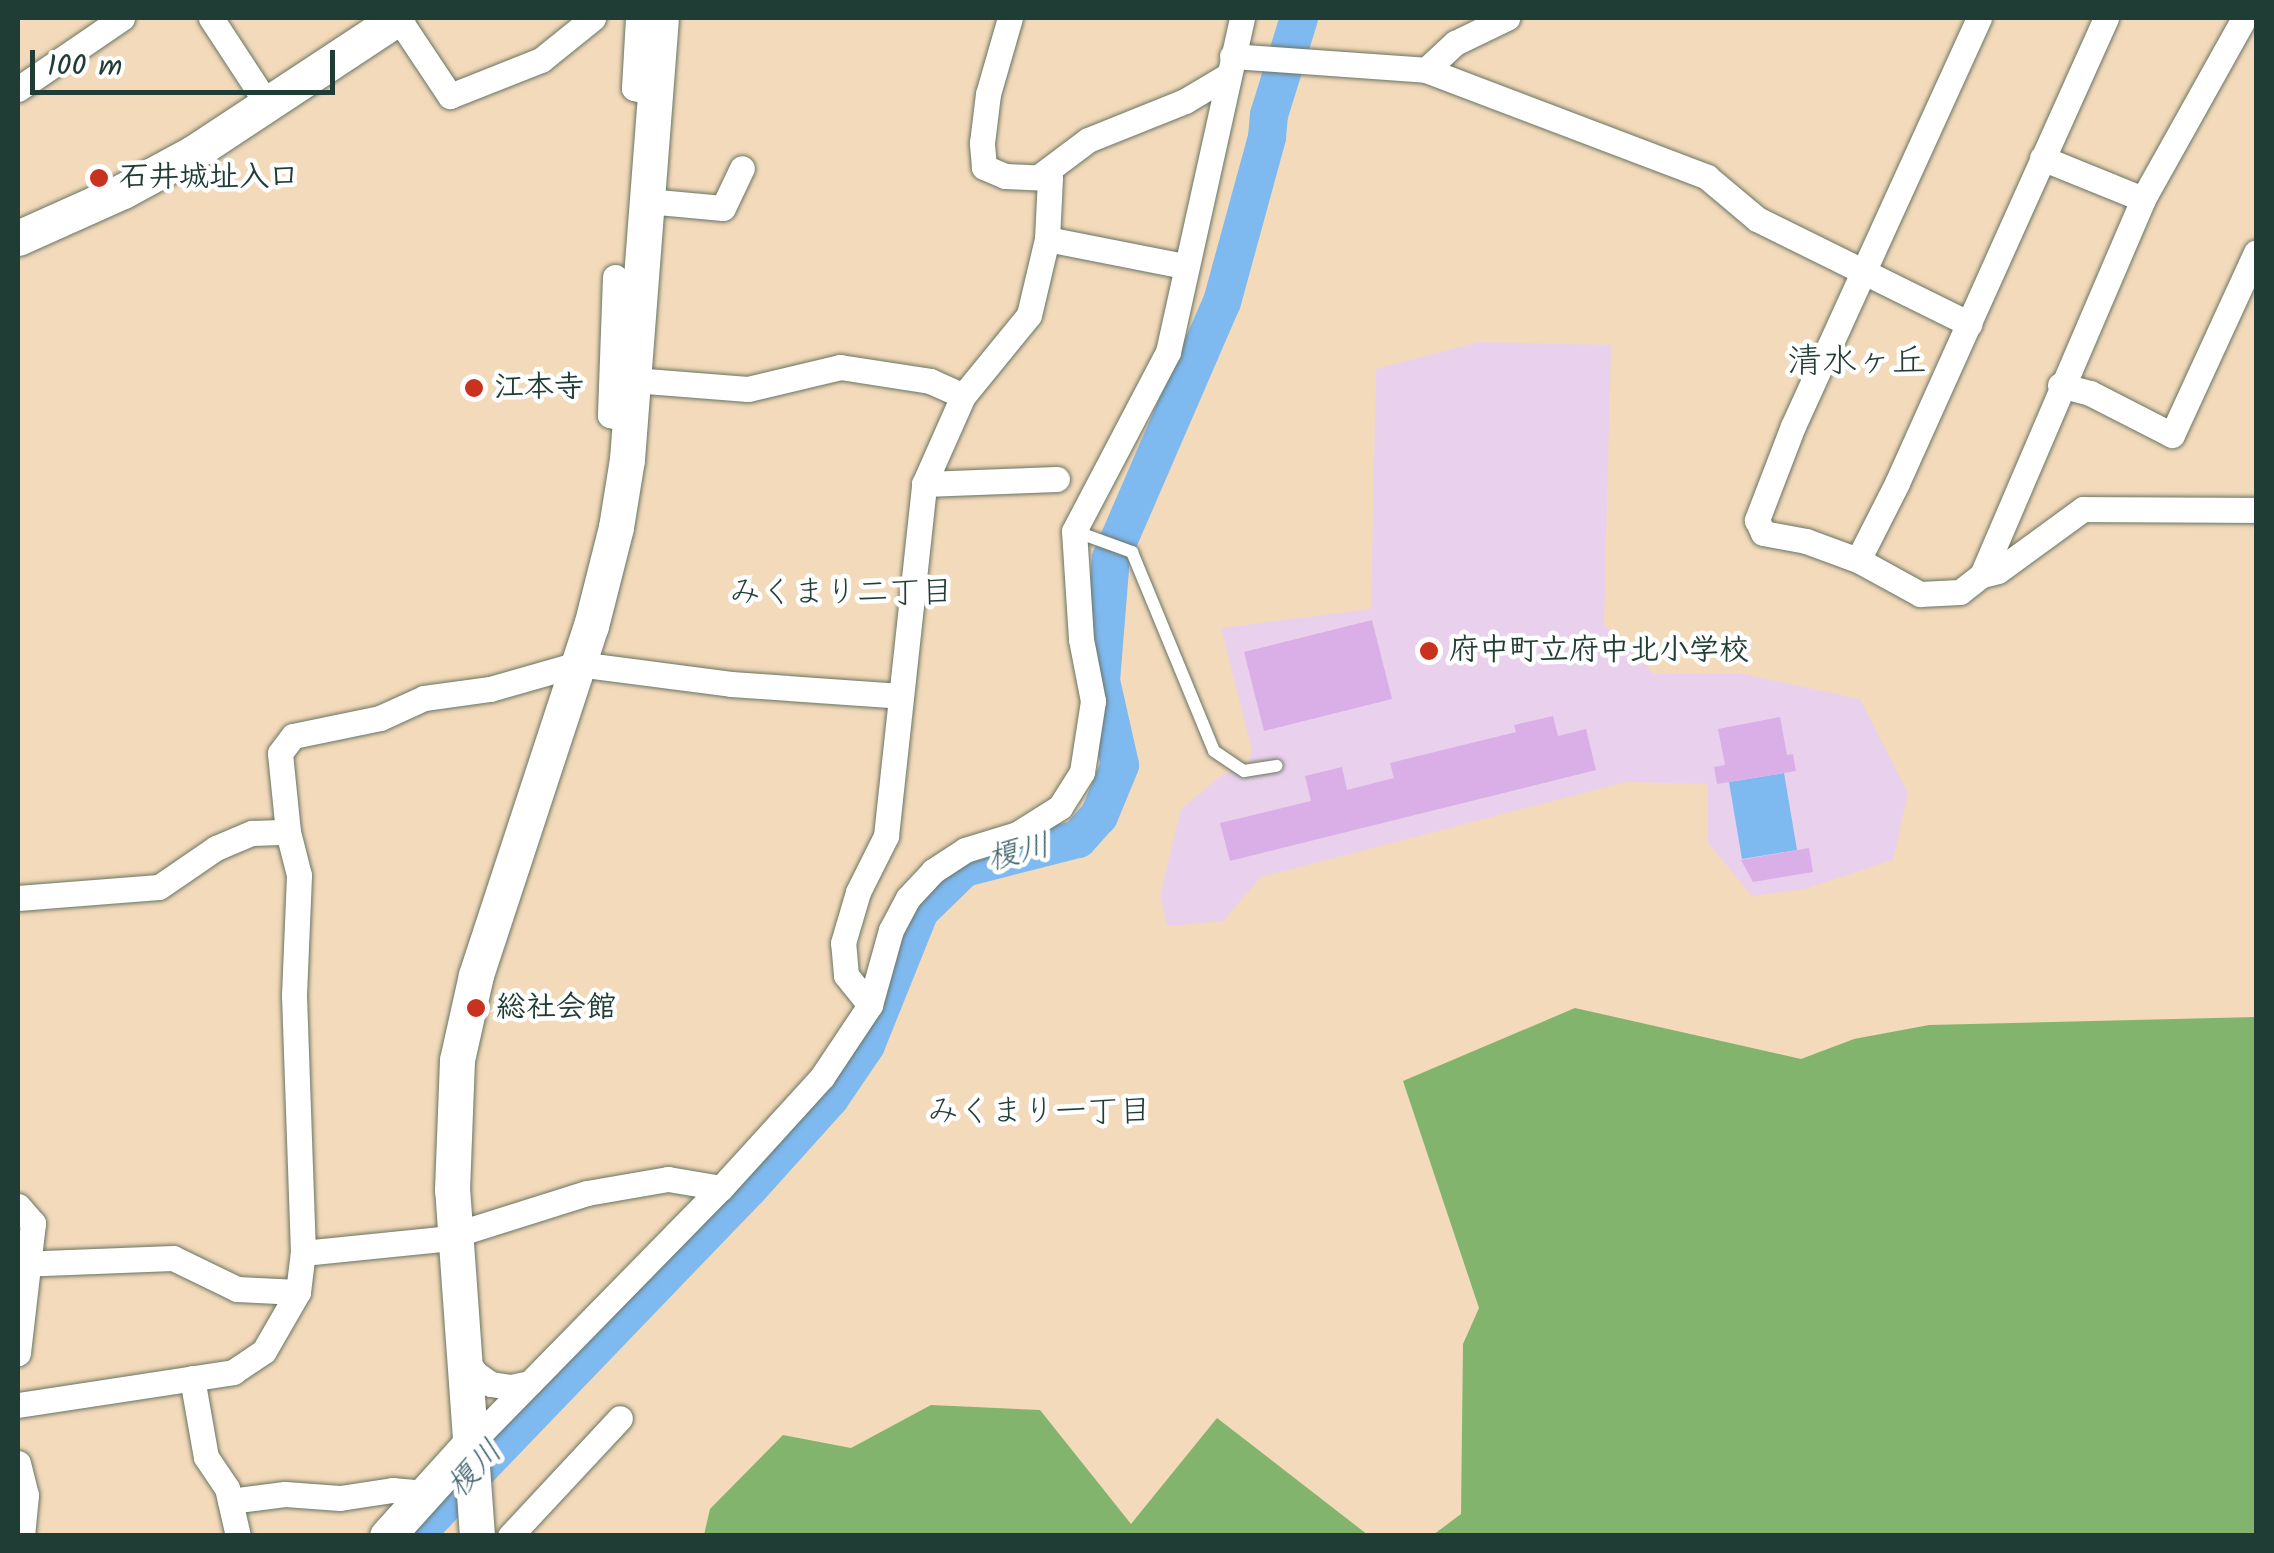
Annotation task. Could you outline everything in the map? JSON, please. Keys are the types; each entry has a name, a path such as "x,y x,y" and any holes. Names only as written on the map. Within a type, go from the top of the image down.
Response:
{"street":[{"path":"18,89 122,18"},
{"path":"212,18 268,105"},
{"path":"18,238 123,191 268,105 398,18 450,96 541,60 593,18"},
{"path":"638,18 634,88 655,94"},
{"path":"477,1536 451,1132 465,1017 578,664 616,527 630,420 661,18"},
{"path":"870,1005 846,974 843,943 858,892 886,836 924,484 963,396 1029,315 1047,239 1050,178 1005,176 984,167 982,143 988,94 1010,18"},
{"path":"387,1536 425,1493 471,1464 530,1383 721,1188 822,1077 870,1005 891,930 908,898 933,871 965,850 1017,834 1060,808 1082,772 1093,701 1080,639 1074,531 1168,352 1242,18"},
{"path":"1426,70 1455,43 1507,18"},
{"path":"1978,18 1866,274 1793,426 1757,520 1763,532 1806,541 1858,560 1920,594 1960,592 1982,575 1998,571 2083,509 2256,510"},
{"path":"1858,560 2106,18"},
{"path":"1982,575 2060,385 2143,199 2244,18"},
{"path":"1040,176 1088,140 1185,101 1230,66 1426,70 1706,177 1757,219 1969,324"},
{"path":"2042,158 2143,199"},
{"path":"647,201 724,208 742,168"},
{"path":"1047,239 1185,266"},
{"path":"2060,385 2090,393 2172,435 2256,252"},
{"path":"615,277 610,415 630,420"},
{"path":"633,380 748,389 840,367 930,380 963,396"},
{"path":"924,484 1057,479"},
{"path":"18,1405 232,1372 264,1351 298,1292 303,1253 294,996 299,875 288,832 280,754 293,736 380,718 424,698 490,689 578,664 731,684 901,696"},
{"path":"18,898 158,887 216,848 252,834 288,832"},
{"path":"303,1253 456,1234 587,1193 668,1179 721,1188"},
{"path":"18,1206 33,1222 23,1264 18,1353"},
{"path":"23,1264 173,1258 237,1288 298,1292"},
{"path":"464,1357 475,1373 492,1384 511,1387 530,1383"},
{"path":"192,1378 206,1458 230,1500 238,1536"},
{"path":"510,1536 620,1418"},
{"path":"18,1463 26,1495 22,1536"},
{"path":"230,1500 285,1494 340,1498 392,1490 425,1493"}],"lane":[{"path":"1074,531 1132,552 1214,752 1244,771 1277,766"}],"shaded area":[{"name":"府中町立府中北小学校","path":"1478,342 1611,345 1604,624 1654,674 1739,673 1860,699 1908,793 1893,860 1805,889 1752,896 1708,843 1708,784 1626,782 1261,877 1223,921 1167,926 1160,895 1181,809 1222,775 1248,764 1252,750 1221,628 1371,609 1376,369"}],"green space":[{"path":"1575,1008 1801,1059 1854,1039 1929,1025 2256,1017 2256,1535 1433,1535 1461,1514 1463,1344 1479,1308 1403,1081"},
{"path":"931,1405 1040,1410 1131,1524 1217,1418 1368,1535 704,1535 710,1509 783,1435 851,1448"}],"water":[{"path":"1784,773 1797,850 1742,859 1729,782"}],"building":[{"path":"1372,620 1392,699 1264,731 1244,652"},
{"path":"1553,716 1558,736 1586,729 1596,770 1230,861 1220,823 1311,801 1305,776 1342,767 1347,790 1394,778 1390,763 1516,732 1514,725"},
{"path":"1780,717 1787,755 1793,754 1796,771 1717,784 1714,767 1725,765 1718,729"},
{"path":"1809,848 1813,872 1753,882 1741,860"}],"waterway":[{"name":"榎川","path":"414,1536 749,1188 830,1098 866,1045 920,911 964,868 1078,839 1099,816 1120,765 1101,681 1111,558 1222,302 1267,137 1269,115 1299,18"}],"place":[{"name":"石井城址入口","path":"99,178"},
{"name":"江本寺","path":"474,388"},
{"name":"府中町立府中北小学校","path":"1429,651"},
{"name":"総社会館","path":"476,1008"}],"district":[{"name":"清水ヶ丘","path":"1857,363"},
{"name":"みくまり二丁目","path":"841,594"},
{"name":"みくまり一丁目","path":"1039,1113"}]}
